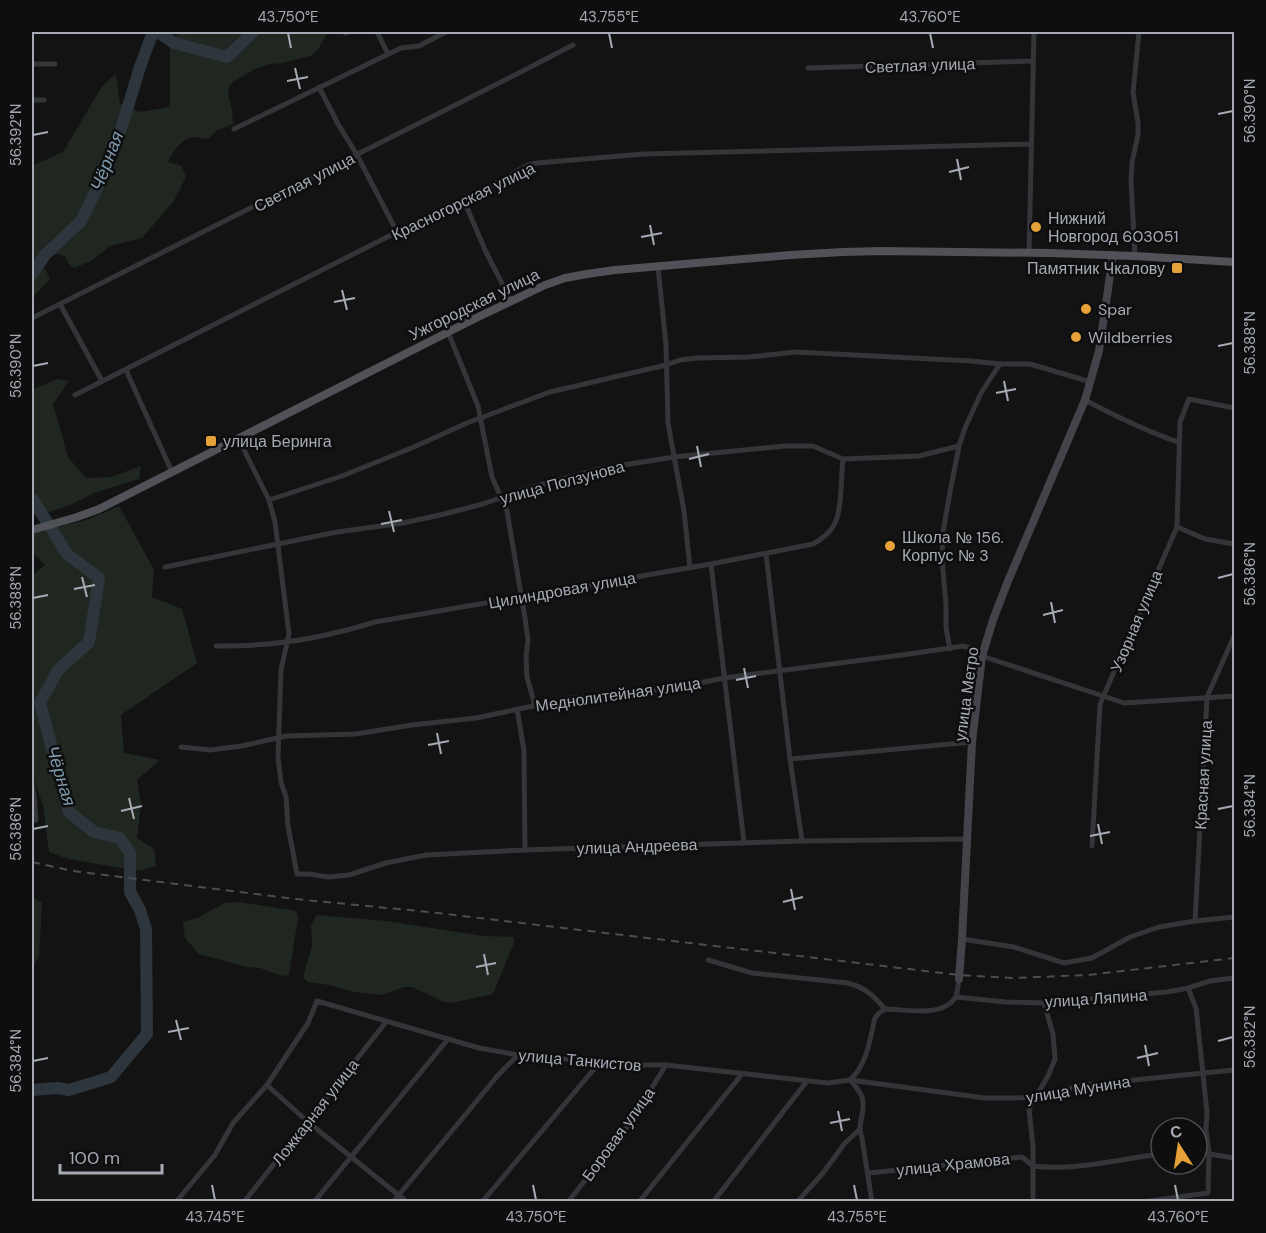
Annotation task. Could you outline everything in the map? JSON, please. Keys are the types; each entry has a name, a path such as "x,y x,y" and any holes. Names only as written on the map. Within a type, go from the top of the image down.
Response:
{"main road":[{"name":"Ужгородская улица","path":"32,530 99,509 448,332 545,285 565,278 615,270 843,252 1113,255 1234,262"}],"street":[{"path":"377,32 388,54"},
{"path":"234,129 401,48 419,46 446,32"},
{"path":"1029,253 1034,32"},
{"path":"1135,256 1131,181 1132,162 1138,135 1133,93 1138,32"},
{"name":"Светлая улица","path":"34,317 573,45"},
{"name":"Светлая улица","path":"808,68 1033,61"},
{"path":"32,64 55,64"},
{"path":"319,87 397,232"},
{"path":"32,100 44,100"},
{"name":"Красногорская улица","path":"75,395 397,232 464,201 528,165 644,154 1032,144"},
{"path":"464,201 511,301"},
{"name":"улица Метро","path":"959,979 972,742 982,656 1008,581 1091,382 1099,351 1113,255"},
{"path":"658,267 666,345 668,423 684,511 690,568"},
{"path":"60,304 102,381"},
{"path":"448,332 478,406 492,477 507,511 511,528 528,640 527,676 535,706"},
{"path":"269,500 342,476 467,423 550,392 680,360 796,352 1030,364 1091,382"},
{"name":"улица Метро","path":"950,649 946,628 942,559 943,532 965,428 981,393 1000,364"},
{"path":"126,370 172,472"},
{"name":"Узорная улица","path":"1092,846 1100,704 1177,527 1180,422 1189,399 1234,408"},
{"path":"1085,400 1113,415 1178,442"},
{"path":"238,438 269,500 275,522 290,634 281,670 279,737"},
{"name":"улица Ползунова","path":"165,567 338,532 403,523 444,514 604,468 674,457 785,446 813,446 843,459 919,456 960,446"},
{"name":"Цилиндровая улица","path":"216,646 288,641 346,631 375,622 690,568 813,544 826,536 836,523 843,459"},
{"path":"1177,527 1205,539 1234,544"},
{"path":"766,554 802,841"},
{"path":"711,564 744,843"},
{"name":"Красная улица","path":"1194,921 1207,697 1234,636"},
{"name":"Меднолитейная улица","path":"181,747 210,750 242,746 279,737 356,734 476,718 571,698 675,688 724,678 963,646 974,649 982,656 1124,703 1234,696"},
{"path":"517,709 524,751 525,850"},
{"name":"улица Андреева","path":"279,737 278,757 281,782 286,796 288,826 297,874 328,877 349,875 386,863 426,855 802,841 968,839"},
{"path":"790,759 972,742"},
{"path":"32,784 36,820 32,821"},
{"path":"962,939 1014,947 1064,963 1092,958 1130,937 1159,927 1234,917"},
{"path":"708,960 752,973 848,982 869,992 885,1009"},
{"name":"улица Ляпина","path":"956,997 1044,1003 1157,994 1210,981 1234,978"},
{"path":"797,1202 823,1173 845,1143 859,1130 864,1107 862,1095 850,1080 861,1065 875,1018 879,1012 885,1009 927,1012 949,1005 956,997 959,979"},
{"path":"1188,988 1196,1008 1207,1116"},
{"name":"улица Танкистов","path":"267,1085 308,1023 317,1001 386,1023 479,1048 518,1055 639,1065 666,1065 828,1083 850,1080"},
{"path":"1033,1202 1033,1147 1029,1109 1055,1059 1053,1034 1044,1003"},
{"name":"Ложкарная улица","path":"244,1202 386,1023"},
{"path":"314,1202 448,1039"},
{"path":"393,1202 518,1055"},
{"path":"482,1202 600,1062"},
{"name":"Боровая улица","path":"568,1202 628,1126 666,1065"},
{"name":"улица Мунина","path":"850,1080 985,1098 1035,1097 1084,1085 1234,1070"},
{"path":"639,1202 742,1074"},
{"path":"713,1202 807,1081"},
{"path":"176,1202 215,1155 233,1123 267,1085 308,1122 407,1202"},
{"path":"859,1130 869,1173 872,1202"},
{"path":"1209,1153 1234,1158"},
{"path":"1033,1166 1051,1168 1149,1156"},
{"name":"улица Храмова","path":"869,1173 1022,1157 1033,1166"},
{"path":"1142,1202 1208,1193 1208,1176"}],"shaded area":[{"path":"181,32 328,32 318,50 311,56 255,69 233,82 228,94 233,124 218,130 209,138 187,139 174,151 168,162 182,166 186,177 174,201 142,238 110,246 91,261 74,268 65,256 50,253 44,267 50,279 32,298 32,166 63,152 102,86 116,74 120,104 139,112 170,107 170,41"},
{"path":"57,379 69,381 53,404 68,457 86,478 111,477 141,466 139,479 94,493 68,506 32,517 32,390"},
{"path":"119,506 154,570 152,597 182,609 197,663 121,715 124,753 160,760 137,780 141,805 137,838 154,849 156,866 139,871 68,859 49,852 43,805 32,775 32,576 45,565 32,552 32,534 89,519"},
{"path":"32,897 42,903 39,957 32,966"},
{"path":"239,902 296,911 298,917 289,975 282,976 260,968 247,967 199,954 185,938 183,922 197,918 225,903"},
{"path":"317,915 387,921 483,936 514,937 514,943 493,994 451,1003 412,987 404,987 382,995 355,992 308,982 303,977 312,946 311,925"}],"waterway":[{"name":"Чёрная","path":"32,274 45,255 81,221 104,174 153,32"},
{"name":"Чёрная","path":"158,32 174,43 227,57 253,32"},
{"name":"Чёрная","path":"32,499 67,554 99,578 89,642 58,670 40,703 69,812 94,832 120,838 130,853 130,892 140,910 146,929 147,1034 111,1077 69,1090 58,1088 32,1090"}],"railway":[{"path":"32,862 73,871 295,899 429,912 959,975 1012,978 1088,975 1234,958"}],"place":[{"name":"Нижний Новгород 603051","path":"1036,227"},
{"name":"Памятник Чкалову","path":"1177,268"},
{"name":"Spar","path":"1086,309"},
{"name":"Wildberries","path":"1076,337"},
{"name":"улица Беринга","path":"211,441"},
{"name":"Школа № 156. Корпус № 3","path":"890,546"}]}
